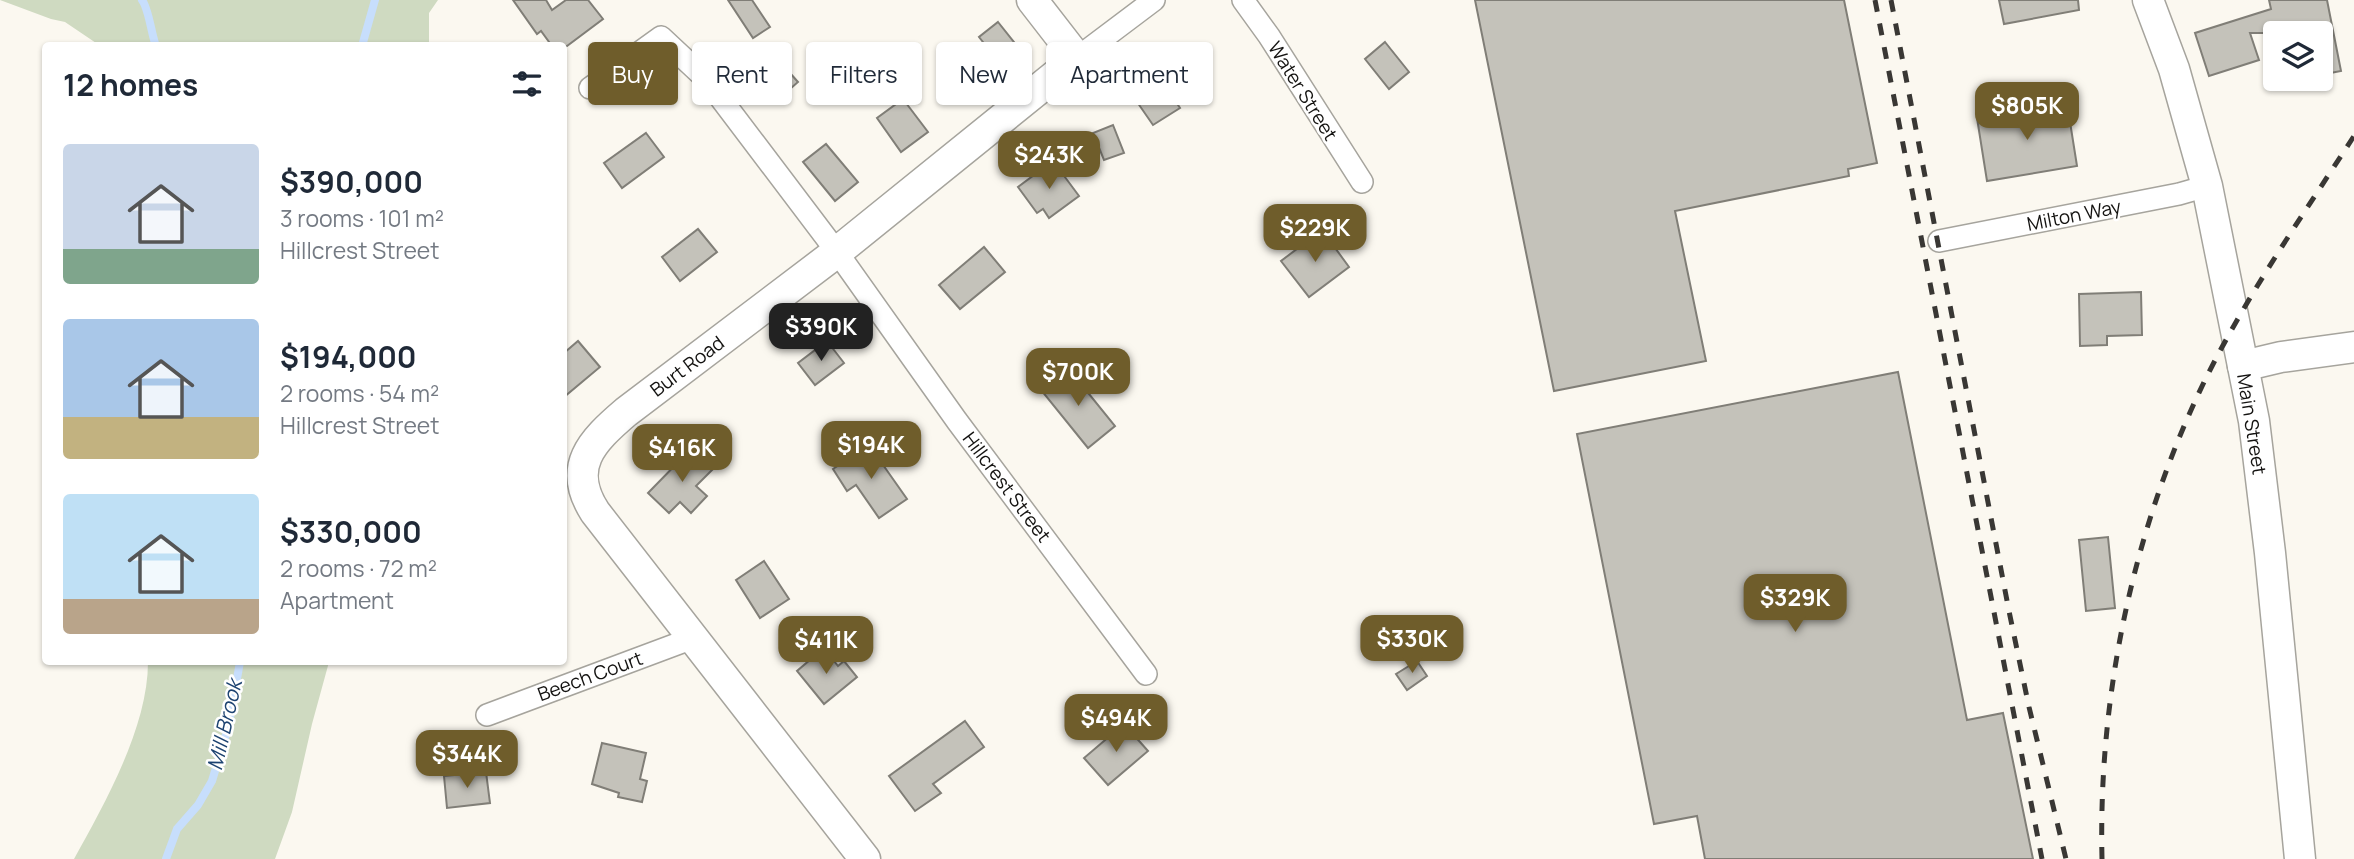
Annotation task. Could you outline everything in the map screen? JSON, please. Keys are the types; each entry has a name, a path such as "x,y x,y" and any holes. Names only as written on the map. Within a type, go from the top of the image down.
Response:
{"street":[{"path":"1032,0 1065,42"},
{"name":"Burt Road","path":"1098,42 1154,0"},
{"name":"Water Street","path":"1243,0 1362,181"},
{"name":"Main Street","path":"2148,0 2177,81 2207,186 2254,421 2270,553 2300,859"},
{"name":"Hillcrest Street","path":"678,53 706,79 837,252 957,421 1146,674"},
{"name":"Burt Road","path":"865,859 587,499 582,478 586,457 601,434 626,412 837,252 1046,83"},
{"name":"Milton Way","path":"1940,242 2207,186"},
{"path":"2243,366 2281,357 2354,347"},
{"name":"Beech Court","path":"487,715 693,638"}],"green space":[{"path":"0,0 438,0 429,13 429,42 95,42 65,22"},
{"path":"148,665 328,665 292,812 275,859 74,859 123,764 141,712"}],"building":[{"path":"513,0 546,0 552,10 566,0 588,0 603,19 567,46 567,42 549,42 541,31 537,34"},
{"path":"728,0 752,0 770,27 753,38"},
{"path":"1475,0 1844,0 1877,163 1848,169 1849,176 1675,211 1706,361 1554,391"},
{"path":"1999,0 2078,0 2079,10 2004,24"},
{"path":"2269,0 2327,0 2331,21 2263,21 2263,33 2250,33 2259,60 2209,76 2195,33 2271,9"},
{"path":"998,22 1014,42 983,42 979,37"},
{"path":"2333,30 2341,71 2333,73"},
{"path":"1385,42 1409,72 1389,89 1365,59"},
{"path":"792,75 798,82 792,87"},
{"path":"2067,103 2077,166 1987,181 1977,118"},
{"path":"895,105 908,105 928,132 901,152 877,118"},
{"path":"1139,105 1178,105 1180,108 1153,125"},
{"path":"1113,125 1124,153 1104,160 1093,133"},
{"path":"646,133 664,157 622,188 604,163"},
{"path":"826,144 858,182 835,201 803,162"},
{"path":"1053,161 1079,196 1049,218 1043,209 1037,213 1018,187"},
{"path":"698,229 717,252 680,281 662,257"},
{"path":"1322,230 1349,267 1309,297 1281,261"},
{"path":"984,247 1005,272 960,309 939,285"},
{"path":"2141,292 2142,335 2107,336 2107,345 2080,346 2079,294"},
{"path":"578,341 600,367 567,394 567,350"},
{"path":"827,341 844,363 815,385 798,363"},
{"path":"1068,368 1115,426 1088,448 1041,390"},
{"path":"1898,372 1967,720 2003,713 2033,859 1705,859 1697,816 1654,824 1577,434"},
{"path":"869,445 907,499 879,518 856,485 847,491 833,469"},
{"path":"691,449 713,469 696,486 707,496 691,513 680,502 669,513 648,493"},
{"path":"2108,537 2115,608 2086,611 2079,540"},
{"path":"764,561 789,599 760,618 736,580"},
{"path":"824,648 838,666 844,661 857,677 824,704 797,671"},
{"path":"1417,661 1427,676 1407,690 1396,674"},
{"path":"965,721 984,747 933,784 941,793 915,811 889,776"},
{"path":"1124,724 1148,751 1108,785 1084,758"},
{"path":"602,743 646,753 640,779 647,781 642,802 618,797 619,793 592,784"},
{"path":"486,772 490,803 447,808 444,776"}],"waterway":[{"path":"142,0 155,42"},
{"name":"Mill Brook","path":"363,42 375,0"},
{"name":"Mill Brook","path":"166,859 177,829 198,805 212,781 228,728 239,665"}],"railway":[{"path":"1875,0 2042,859"},
{"path":"1891,0 2009,611 2066,859"},
{"path":"2102,859 2102,797 2114,673 2141,550 2159,491 2181,432 2223,345 2277,254 2354,136"}]}
